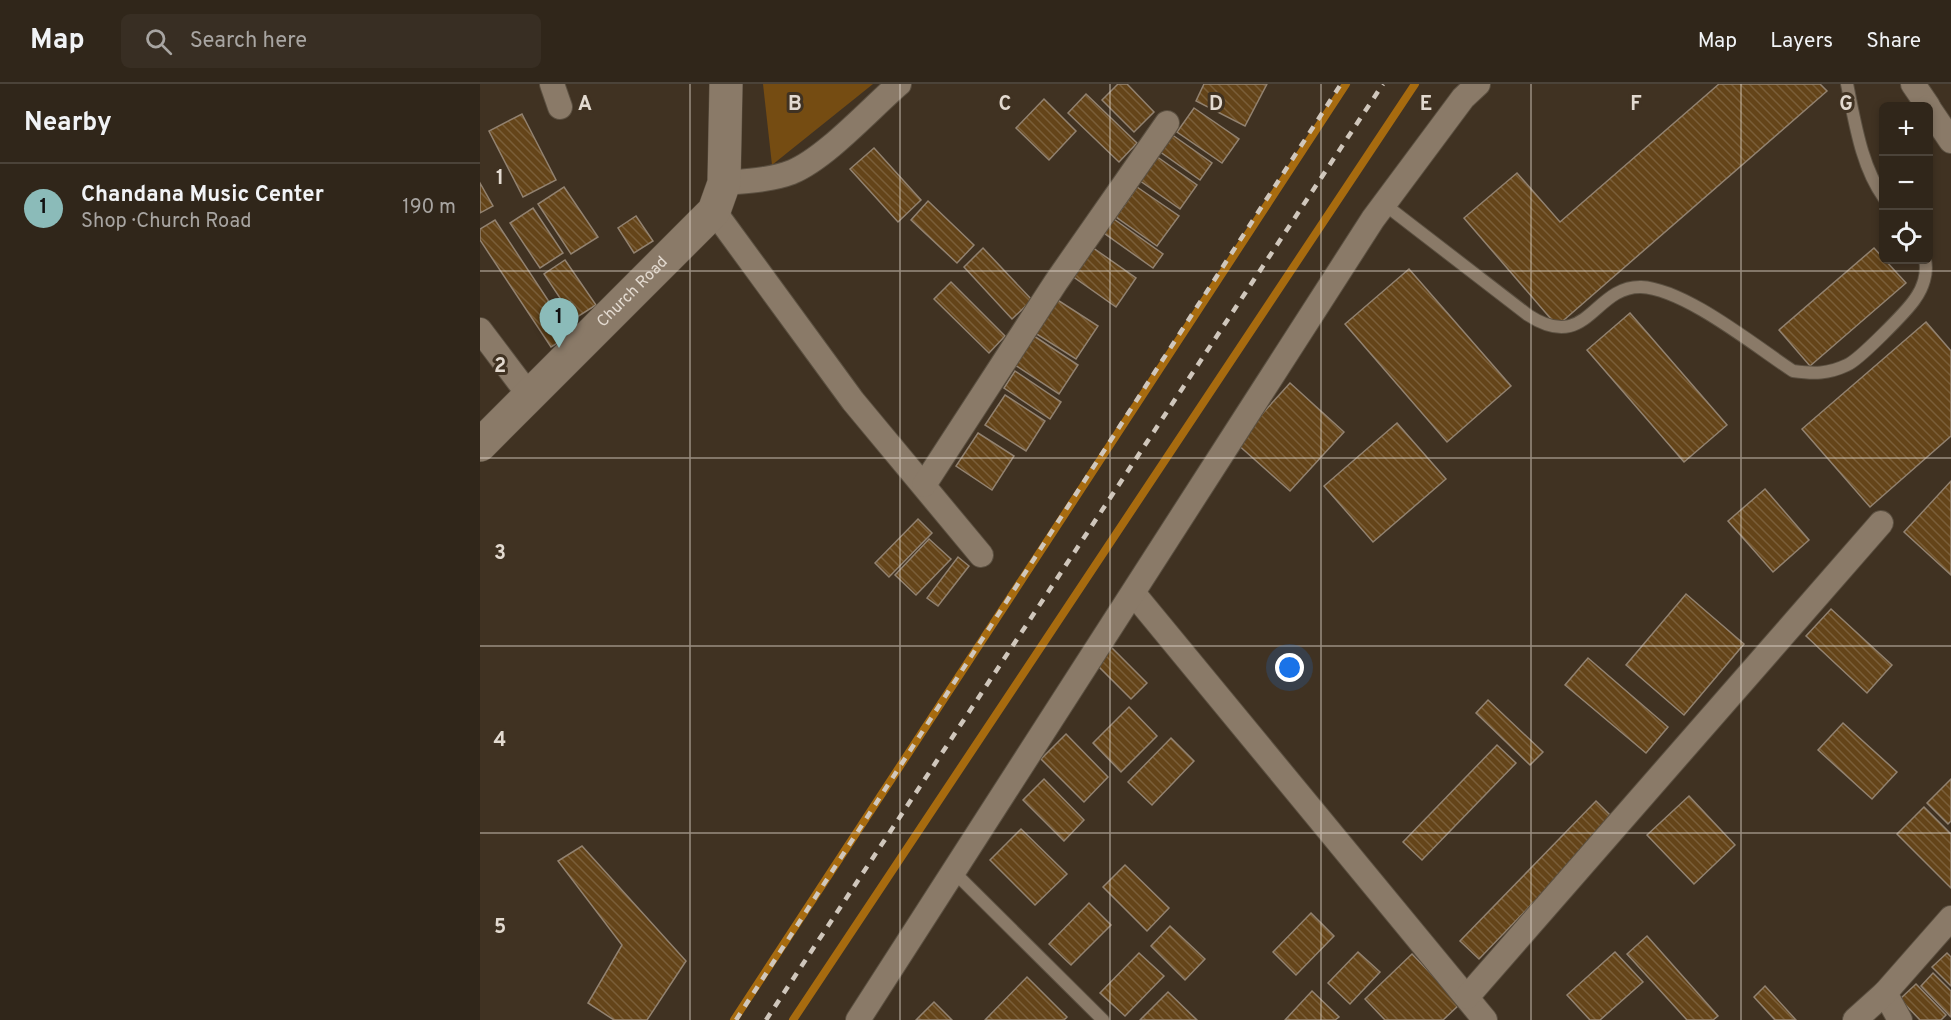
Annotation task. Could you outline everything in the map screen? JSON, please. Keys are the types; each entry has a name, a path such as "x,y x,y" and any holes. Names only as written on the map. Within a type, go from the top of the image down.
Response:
{"street":[{"path":"552,84 560,107"},
{"path":"726,84 719,197 853,401 981,555"},
{"path":"719,197 794,171 815,158 899,84"},
{"path":"858,1020 1384,204 1463,98 1478,84"},
{"path":"1913,84 1925,102"},
{"path":"1933,114 1951,141"},
{"path":"924,485 1056,282 1167,123"},
{"name":"Church Road","path":"480,445 719,197"},
{"path":"480,330 530,395"},
{"path":"1467,997 1881,523"},
{"path":"1134,594 1485,1020"},
{"path":"1855,1020 1885,993 1951,918"},
{"path":"1885,993 1900,1020"}],"lane":[{"path":"1847,84 1857,132 1875,187 1879,192"},
{"path":"1384,204 1528,315 1550,327 1562,329 1572,326 1622,292 1639,287 1657,290 1680,297 1793,370 1814,374 1827,373 1851,363 1914,300 1925,276 1925,264"},
{"path":"954,872 1103,1020"}],"shaded area":[{"path":"763,84 873,84 772,165"}],"building":[{"path":"1118,84 1127,84 1154,112 1134,132 1102,100"},
{"path":"1204,84 1267,84 1245,126 1196,101"},
{"path":"1719,84 1820,84 1827,91 1557,326 1464,218 1517,173 1560,222"},
{"path":"1086,94 1137,143 1119,162 1068,113"},
{"path":"1044,99 1076,131 1049,160 1016,128"},
{"path":"1194,108 1239,139 1222,163 1177,132"},
{"path":"522,114 556,180 523,197 489,131"},
{"path":"1171,134 1212,163 1200,180 1159,151"},
{"path":"874,148 921,200 898,222 850,169"},
{"path":"1156,156 1197,185 1180,209 1139,180"},
{"path":"480,183 493,206 480,213"},
{"path":"564,187 598,237 571,254 538,204"},
{"path":"1137,187 1179,216 1157,246 1116,217"},
{"path":"928,201 974,245 957,263 911,220"},
{"path":"533,208 563,253 540,268 510,223"},
{"path":"636,216 653,241 634,253 618,228"},
{"path":"1111,217 1163,254 1153,268 1101,231"},
{"path":"495,220 571,335 551,347 480,240 480,229"},
{"path":"1089,245 1136,278 1116,307 1068,273"},
{"path":"983,248 1032,300 1012,319 964,267"},
{"path":"1874,248 1879,253 1879,264 1889,264 1906,283 1810,366 1779,330"},
{"path":"565,260 596,305 574,319 544,274"},
{"path":"1409,269 1511,386 1447,442 1345,324"},
{"path":"951,282 1005,336 989,353 934,299"},
{"path":"1056,299 1098,326 1076,359 1035,333"},
{"path":"1630,313 1727,425 1684,462 1587,350"},
{"path":"1926,322 1951,351 1951,436 1870,507 1802,429"},
{"path":"1034,336 1078,365 1059,394 1015,365"},
{"path":"1015,371 1061,402 1050,419 1004,388"},
{"path":"1290,383 1344,432 1290,491 1236,443"},
{"path":"1005,395 1045,421 1026,451 985,425"},
{"path":"1397,423 1446,479 1373,542 1324,486"},
{"path":"978,433 1014,456 992,490 956,466"},
{"path":"1951,481 1951,575 1904,532"},
{"path":"1765,489 1809,540 1773,572 1728,521"},
{"path":"918,519 932,533 889,577 875,563"},
{"path":"929,539 951,559 916,595 895,575"},
{"path":"958,557 969,566 938,606 927,598"},
{"path":"1686,594 1744,644 1684,715 1626,665"},
{"path":"1831,609 1892,665 1867,693 1806,636"},
{"path":"1111,647 1147,683 1131,699 1095,663"},
{"path":"1588,658 1668,727 1646,753 1565,685"},
{"path":"1488,700 1543,752 1530,765 1476,713"},
{"path":"1129,707 1157,736 1121,772 1093,743"},
{"path":"1843,723 1897,772 1872,799 1818,750"},
{"path":"1066,734 1108,777 1084,802 1041,759"},
{"path":"1171,738 1194,761 1152,805 1128,782"},
{"path":"1497,745 1516,763 1422,860 1403,842"},
{"path":"1044,779 1084,820 1064,841 1023,800"},
{"path":"1951,779 1951,821 1948,824 1927,803"},
{"path":"1689,796 1735,845 1694,884 1647,835"},
{"path":"1596,801 1614,819 1479,959 1460,941"},
{"path":"1924,807 1951,834 1951,888 1897,834"},
{"path":"1021,829 1067,874 1035,905 990,860"},
{"path":"582,846 686,961 647,1020 614,1020 588,1003 622,945 558,861"},
{"path":"1125,865 1169,908 1147,931 1103,887"},
{"path":"1089,903 1111,925 1071,965 1049,944"},
{"path":"1311,913 1334,936 1296,975 1273,952"},
{"path":"1170,926 1205,959 1185,980 1151,946"},
{"path":"1647,936 1718,1016 1713,1020 1687,1020 1627,954"},
{"path":"1358,952 1380,972 1350,1004 1328,983"},
{"path":"1615,952 1643,982 1600,1020 1590,1020 1567,995"},
{"path":"1139,953 1164,976 1125,1016 1100,993"},
{"path":"1947,953 1951,957 1951,986 1932,967"},
{"path":"1412,954 1460,1004 1443,1020 1385,1020 1365,999"},
{"path":"1933,973 1951,991 1951,1017 1921,986"},
{"path":"1027,977 1067,1017 1064,1020 985,1020"},
{"path":"1916,984 1946,1015 1941,1020 1920,1020 1900,999"},
{"path":"1765,986 1796,1020 1775,1020 1754,997"},
{"path":"1312,991 1339,1017 1335,1020 1285,1020"},
{"path":"1168,992 1197,1020 1140,1020"},
{"path":"934,1002 952,1020 916,1020"}],"waterway":[{"path":"734,1020 1346,84"},
{"path":"793,1020 1415,84"}],"railway":[{"path":"736,1020 1341,84"},
{"path":"766,1020 1383,84"}],"place":[{"name":"Chandana Music Center","path":"559,348"}]}
